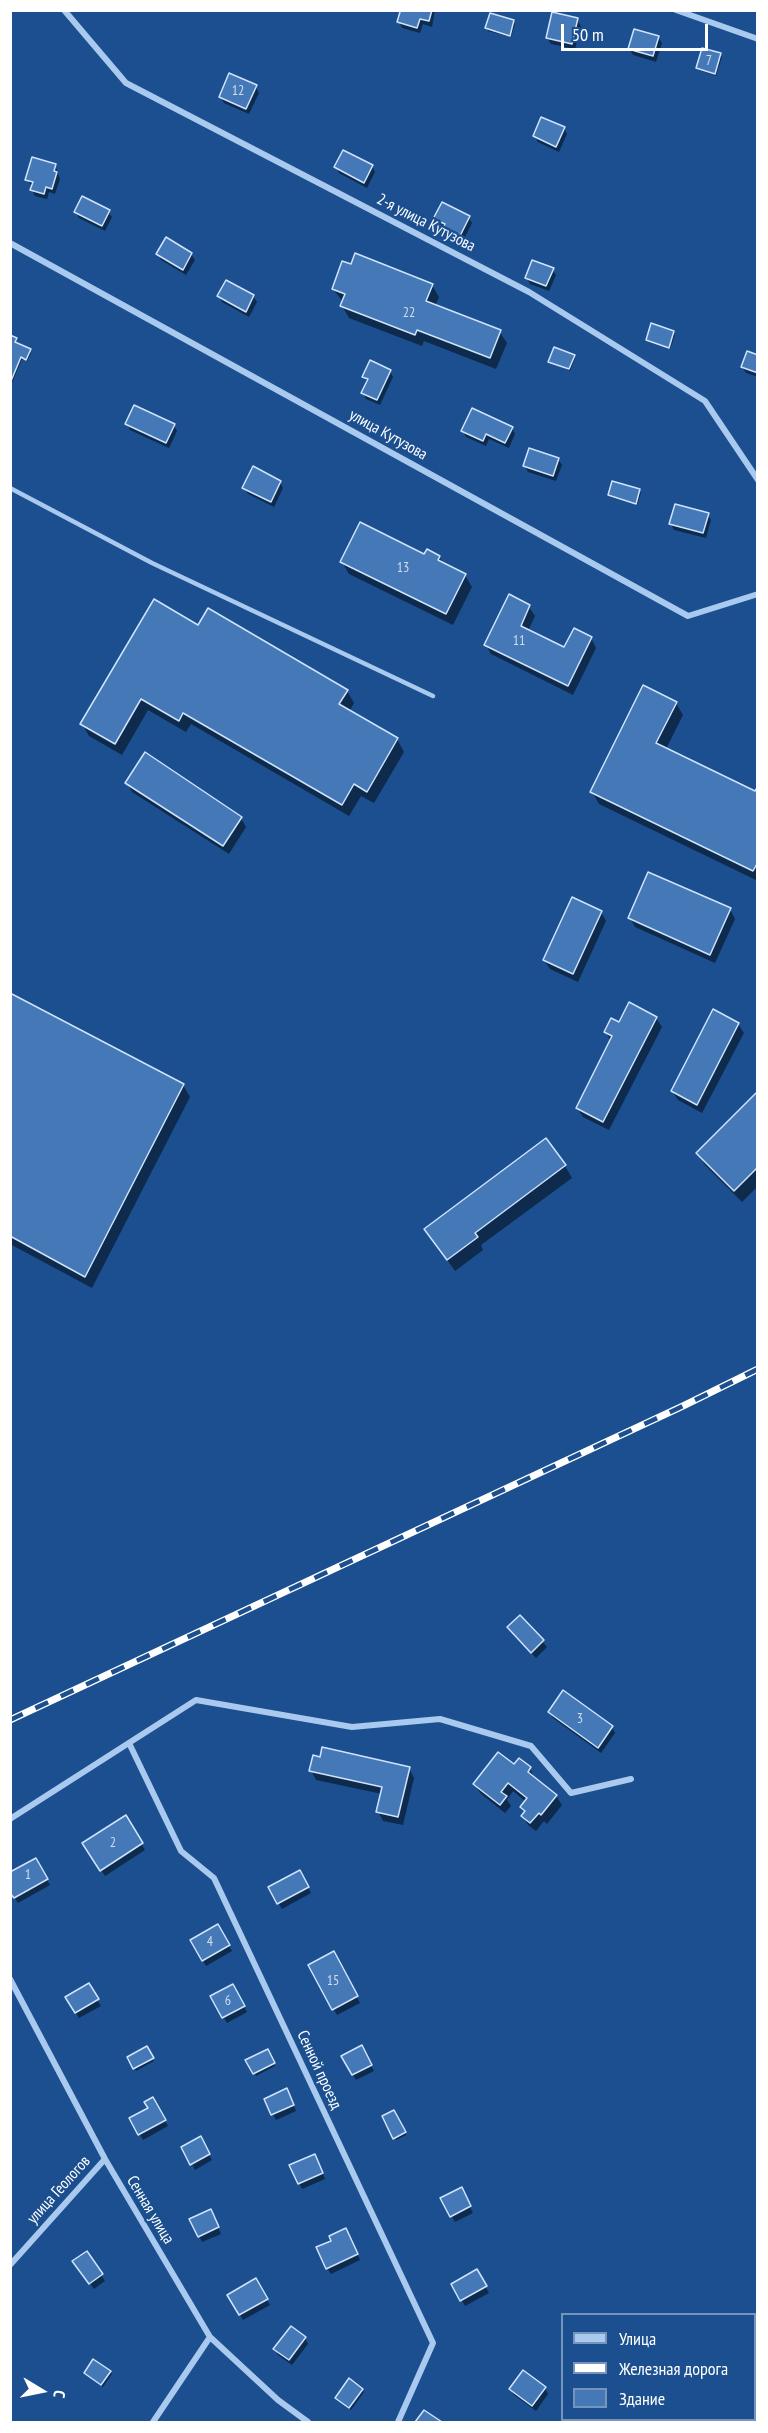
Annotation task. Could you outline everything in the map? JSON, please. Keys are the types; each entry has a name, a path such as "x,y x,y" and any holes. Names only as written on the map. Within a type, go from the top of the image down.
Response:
{"street":[{"name":"2-я улица Кутузова","path":"64,10 126,83 529,292 705,401 758,480"},
{"path":"676,10 758,39"},
{"name":"улица Кутузова","path":"10,243 688,616 758,594"},
{"path":"10,1819 196,1700 352,1727 440,1719 531,1746 572,1793 631,1779"},
{"name":"Сенной проезд","path":"129,1743 181,1851 214,1878 433,2343 398,2422"},
{"name":"Сенная улица","path":"10,1979 105,2159 210,2337 278,2400 308,2422"},
{"name":"улица Геологов","path":"10,2265 105,2159"},
{"path":"153,2422 210,2337"}],"lane":[{"path":"10,488 152,563 433,696"}],"building":[{"path":"397,10 432,10 429,21 420,19 417,28 397,22 400,12"},
{"path":"552,12 578,18 572,44 546,38"},
{"path":"490,13 514,20 510,36 485,28"},
{"path":"634,29 659,36 653,56 628,49"},
{"path":"702,48 721,53 715,74 696,68"},
{"path":"229,73 257,85 246,109 219,97"},
{"path":"541,117 565,127 556,147 533,136"},
{"path":"343,150 373,165 364,183 334,167"},
{"path":"32,157 56,164 54,171 57,172 52,189 46,187 44,194 30,190 33,182 25,180"},
{"path":"82,196 110,210 102,226 74,212"},
{"path":"442,202 470,216 457,242 440,234 445,224 433,219"},
{"path":"166,237 192,253 183,270 156,254"},
{"path":"355,253 433,284 426,301 501,330 490,358 417,330 415,335 340,306 345,294 332,289 342,261 351,264"},
{"path":"532,260 554,268 546,286 525,278"},
{"path":"226,280 254,295 246,312 217,296"},
{"path":"651,323 674,331 669,348 646,340"},
{"path":"10,335 17,338 15,342 31,349 26,360 21,357 11,381"},
{"path":"554,347 575,355 569,369 548,362"},
{"path":"747,351 758,355 758,373 741,367"},
{"path":"370,360 391,370 377,400 361,393 368,379 362,377"},
{"path":"134,405 175,424 166,443 125,424"},
{"path":"472,408 513,427 505,443 486,434 483,441 461,431"},
{"path":"529,448 559,458 553,476 523,466"},
{"path":"253,466 281,481 271,502 242,488"},
{"path":"612,481 640,489 636,504 608,495"},
{"path":"675,504 709,513 703,533 669,524"},
{"path":"360,522 424,554 427,549 440,556 438,560 466,574 446,614 340,562"},
{"path":"509,594 530,605 521,626 564,647 574,628 592,637 568,686 484,645"},
{"path":"154,599 198,625 208,608 348,690 339,704 398,738 367,792 354,784 342,805 183,713 179,721 141,699 115,744 80,724"},
{"path":"643,685 677,702 656,743 755,791 758,786 758,862 753,871 590,792"},
{"path":"145,752 242,817 223,846 125,783"},
{"path":"648,872 731,908 710,955 628,918"},
{"path":"572,897 602,911 573,974 543,960"},
{"path":"10,993 184,1084 85,1277 10,1236"},
{"path":"629,1002 657,1017 603,1122 576,1108 612,1036 604,1032 611,1018 619,1022"},
{"path":"713,1009 739,1023 697,1105 671,1091"},
{"path":"758,1091 758,1167 734,1191 696,1153"},
{"path":"546,1138 566,1165 475,1233 478,1237 447,1260 424,1229"},
{"path":"520,1615 544,1640 531,1653 507,1627"},
{"path":"563,1690 613,1726 598,1748 548,1712"},
{"path":"322,1747 410,1767 398,1817 376,1812 382,1787 309,1771 313,1755 320,1757"},
{"path":"498,1752 514,1764 519,1758 531,1767 528,1772 557,1795 541,1815 539,1813 530,1823 521,1816 525,1811 520,1807 527,1798 508,1783 501,1792 507,1796 500,1805 473,1784"},
{"path":"126,1815 143,1843 100,1871 82,1843"},
{"path":"36,1858 48,1879 14,1898 10,1893 10,1872"},
{"path":"300,1870 309,1887 277,1904 268,1887"},
{"path":"218,1924 230,1945 202,1961 190,1940"},
{"path":"334,1951 358,1996 332,2010 308,1965"},
{"path":"89,1983 99,1999 75,2013 65,1997"},
{"path":"233,1984 245,2006 222,2018 210,1996"},
{"path":"362,2045 372,2065 352,2075 341,2056"},
{"path":"147,2046 154,2058 133,2069 127,2057"},
{"path":"268,2049 275,2063 253,2074 245,2060"},
{"path":"287,2088 294,2105 271,2115 264,2099"},
{"path":"153,2097 166,2120 138,2135 129,2118 148,2108 144,2102"},
{"path":"394,2110 406,2132 393,2139 382,2116"},
{"path":"201,2136 210,2154 190,2165 181,2147"},
{"path":"315,2154 323,2173 298,2184 289,2165"},
{"path":"462,2187 471,2206 450,2217 440,2198"},
{"path":"211,2209 219,2227 198,2237 189,2219"},
{"path":"346,2228 358,2254 326,2269 316,2247 331,2241 329,2236"},
{"path":"87,2251 103,2274 89,2284 72,2261"},
{"path":"477,2269 487,2286 460,2301 451,2284"},
{"path":"256,2278 268,2299 239,2315 227,2295"},
{"path":"291,2326 306,2337 289,2360 273,2349"},
{"path":"93,2359 111,2371 101,2385 84,2373"},
{"path":"523,2370 546,2387 532,2406 509,2389"},
{"path":"349,2378 363,2389 349,2408 335,2398"},
{"path":"424,2410 442,2422 415,2422"}],"railway":[{"path":"10,1720 758,1369"}]}
